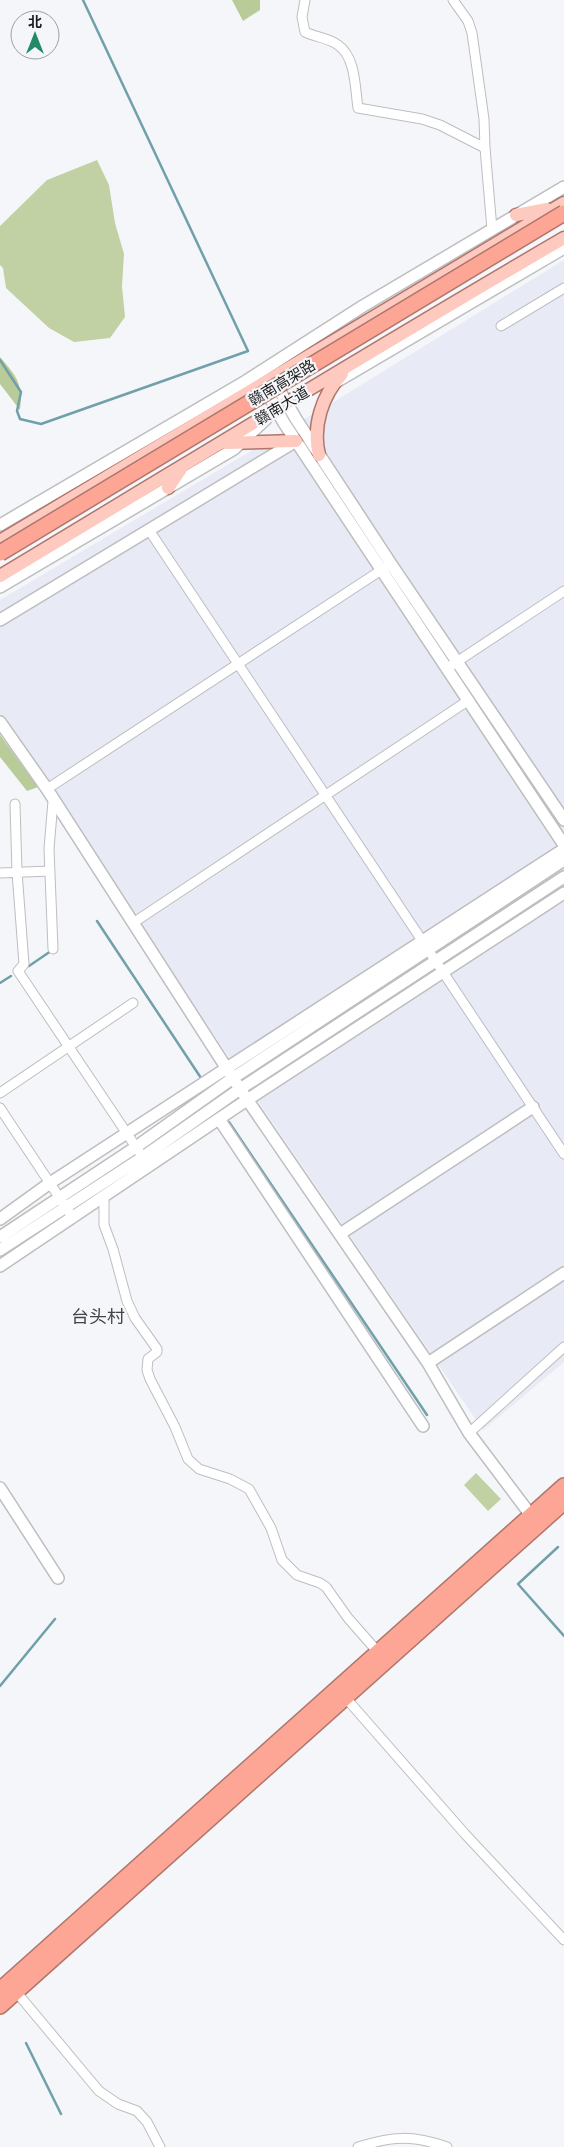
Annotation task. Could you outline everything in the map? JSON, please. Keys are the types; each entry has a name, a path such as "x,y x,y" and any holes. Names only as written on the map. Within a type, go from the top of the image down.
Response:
{"highway":[{"name":"赣南高架路","path":"0,554 561,208"},
{"name":"赣南高架路","path":"0,564 564,226"},
{"path":"8,1988 345,1696 534,1520 564,1486"},
{"path":"0,2006 8,1988 377,1652 534,1520 564,1502"}],"main road":[{"path":"516,215 561,208"},
{"name":"赣南大道","path":"0,541 264,375 561,208"},
{"name":"赣南大道","path":"0,576 564,238"},
{"path":"548,257 564,242"},
{"path":"319,455 317,445 320,413 327,395 345,372 360,360"},
{"path":"222,443 296,441"},
{"path":"168,488 184,465"}],"street":[{"path":"304,0 305,5 302,17 305,32 337,44 345,51 351,66 358,108 422,119 440,125 485,148"},
{"path":"453,0 468,21 472,33 484,119 492,229"},
{"path":"0,525 264,375 364,306 564,187"},
{"path":"0,587 234,449 281,406 336,382 564,248"},
{"path":"501,326 564,288"},
{"path":"264,375 281,406 296,441 386,567 452,665 564,820"},
{"path":"281,406 319,455 386,567"},
{"path":"0,620 296,441"},
{"path":"149,530 564,1154"},
{"path":"47,789 386,567"},
{"path":"452,665 564,591"},
{"path":"426,946 564,847 470,700 452,665"},
{"path":"133,923 470,700"},
{"path":"0,722 47,789 240,1090 428,1363 469,1433 534,1520"},
{"path":"53,801 49,849 53,949"},
{"path":"15,804 17,872 24,964 18,970 149,1167"},
{"path":"0,1218 127,1133 230,1073 426,946 564,860"},
{"path":"0,873 50,871"},
{"path":"0,1265 247,1100 564,877"},
{"path":"0,1238 62,1202 139,1152 439,966 564,893"},
{"path":"0,1093 133,1003"},
{"path":"139,1152 230,1073"},
{"path":"340,1234 533,1107"},
{"path":"0,1108 72,1218"},
{"path":"219,1119 423,1426"},
{"path":"104,1197 104,1224 127,1301 134,1318 157,1349 157,1352 148,1360 147,1364 150,1379 172,1421 188,1459 199,1469 230,1479 249,1489 271,1528 282,1560 297,1575 326,1587 348,1618 377,1652"},
{"path":"0,1250 62,1202"},
{"path":"428,1363 564,1273"},
{"path":"469,1433 564,1347"},
{"path":"0,1488 58,1578"},
{"path":"345,1696 464,1834 564,1940"},
{"path":"8,1988 99,2091 118,2104 137,2111 147,2122 160,2147"},
{"path":"358,2147 377,2141 402,2137 424,2139 448,2147"}],"shaded area":[{"path":"564,260 564,1362 483,1430 264,1110 0,713 0,600 340,398"}],"green space":[{"path":"232,0 260,0 260,10 243,21"},
{"path":"97,160 109,185 115,223 124,254 122,286 125,317 110,338 74,342 49,328 6,288 3,268 0,265 0,226 47,180"},
{"path":"0,357 18,381 21,393 20,410 0,384"},
{"path":"0,735 38,787 27,791 0,757"},
{"path":"476,1473 501,1499 488,1511 464,1485"}],"waterway":[{"path":"0,360 21,392 17,411 20,419 41,424 248,351 83,0"},
{"path":"97,921 201,1078"},
{"path":"29,966 51,951"},
{"path":"0,983 11,976"},
{"path":"229,1122 427,1415"},
{"path":"558,1547 518,1584 564,1636"},
{"path":"0,1686 55,1619"},
{"path":"26,2043 61,2114"}],"district":[{"name":"台头村","path":"98,1317"}]}
